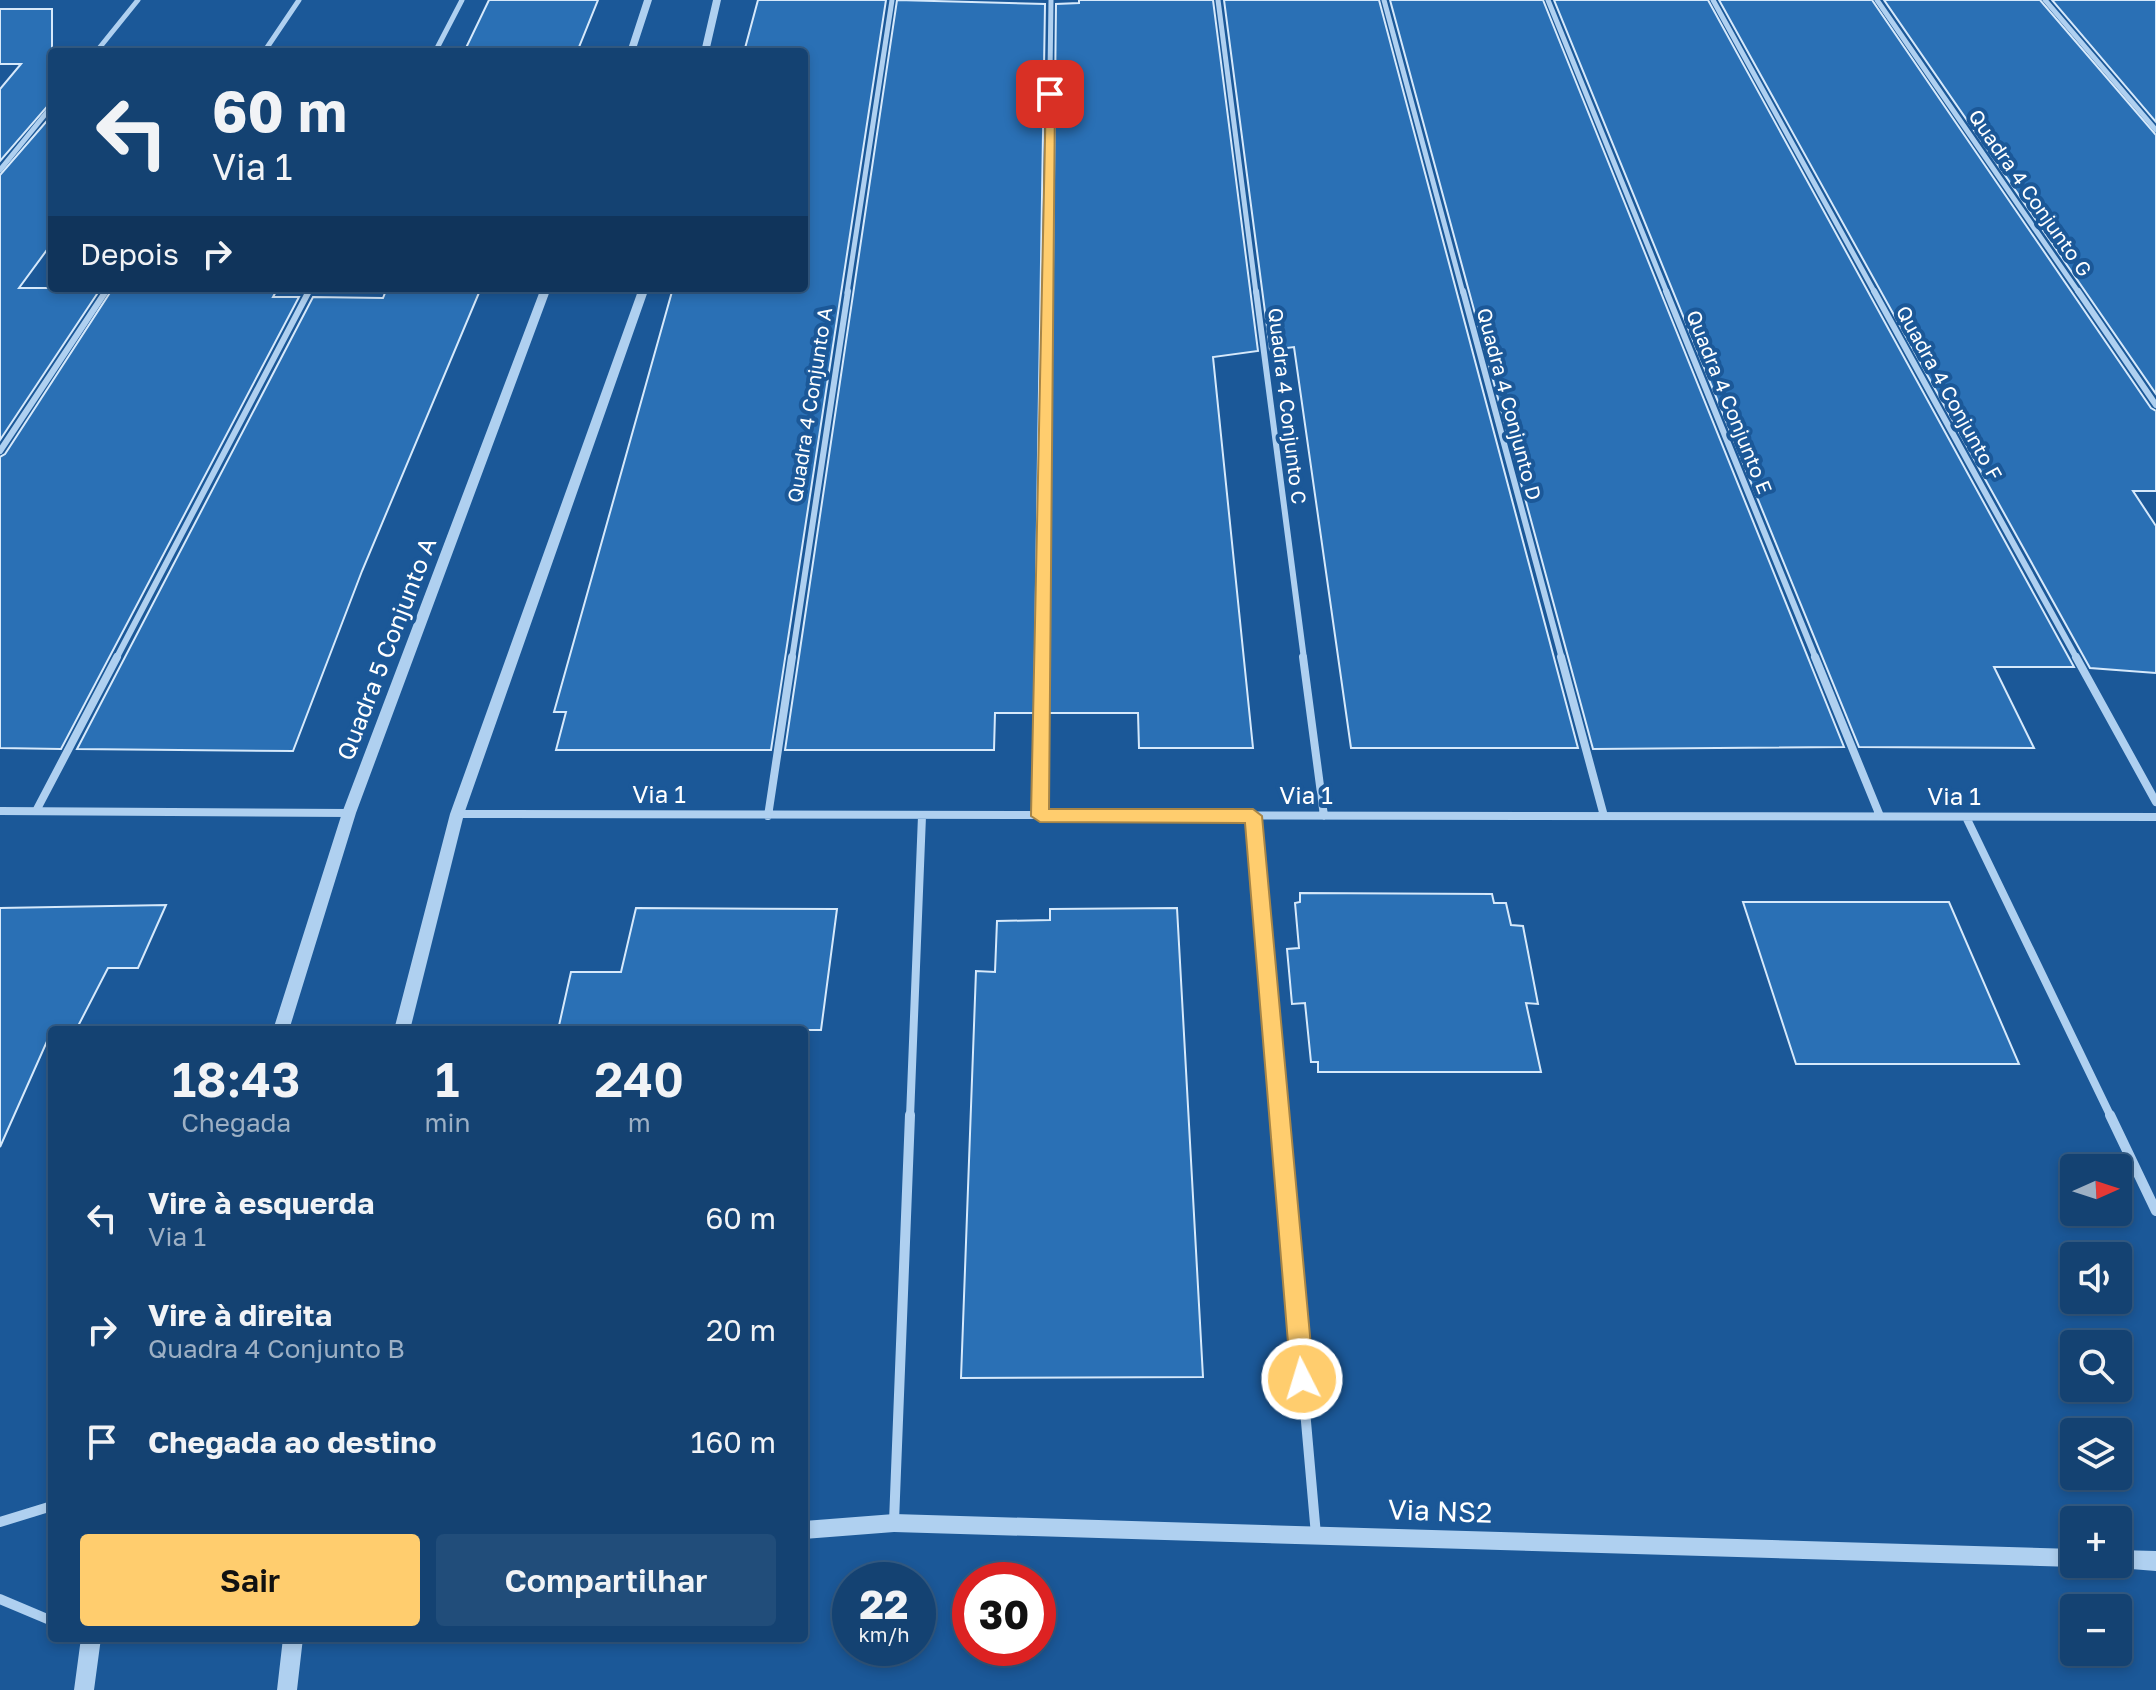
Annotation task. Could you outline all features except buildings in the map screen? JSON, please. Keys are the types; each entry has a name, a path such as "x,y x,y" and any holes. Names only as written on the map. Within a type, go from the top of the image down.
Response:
{"street":[{"path":"99,48 138,0"},
{"path":"267,48 299,0"},
{"path":"437,48 462,0"},
{"path":"632,48 648,0"},
{"path":"706,48 717,0"},
{"name":"Quadra 4 Conjunto A","path":"768,816 892,0"},
{"path":"1040,816 1051,0"},
{"name":"Quadra 4 Conjunto C","path":"1218,0 1324,816"},
{"name":"Quadra 4 Conjunto D","path":"1384,0 1604,816"},
{"name":"Quadra 4 Conjunto E","path":"1548,0 1880,816"},
{"name":"Quadra 4 Conjunto F","path":"1713,0 2156,802"},
{"name":"Quadra 4 Conjunto G","path":"1877,0 2156,405"},
{"path":"2045,0 2156,130"},
{"path":"0,170 48,111"},
{"path":"0,451 105,292"},
{"path":"36,811 309,292"},
{"name":"Quadra 5 Conjunto A","path":"282,1026 349,813 544,292"},
{"path":"403,1026 457,814 643,292"},
{"path":"0,811 349,813"},
{"name":"Via 1","path":"457,814 2156,817"},
{"path":"894,1523 922,816"},
{"path":"1253,816 1316,1535"},
{"path":"1966,817 2156,1211"},
{"path":"0,1522 48,1507"},
{"name":"Via NS2","path":"808,1530 894,1523 2060,1558"},
{"path":"2132,1560 2156,1561"},
{"path":"0,1599 48,1619"},
{"path":"84,1690 90,1642"},
{"path":"287,1690 293,1642"}],"route":[{"path":"1050,94 1040,816 1253,816 1302,1379"}]}
